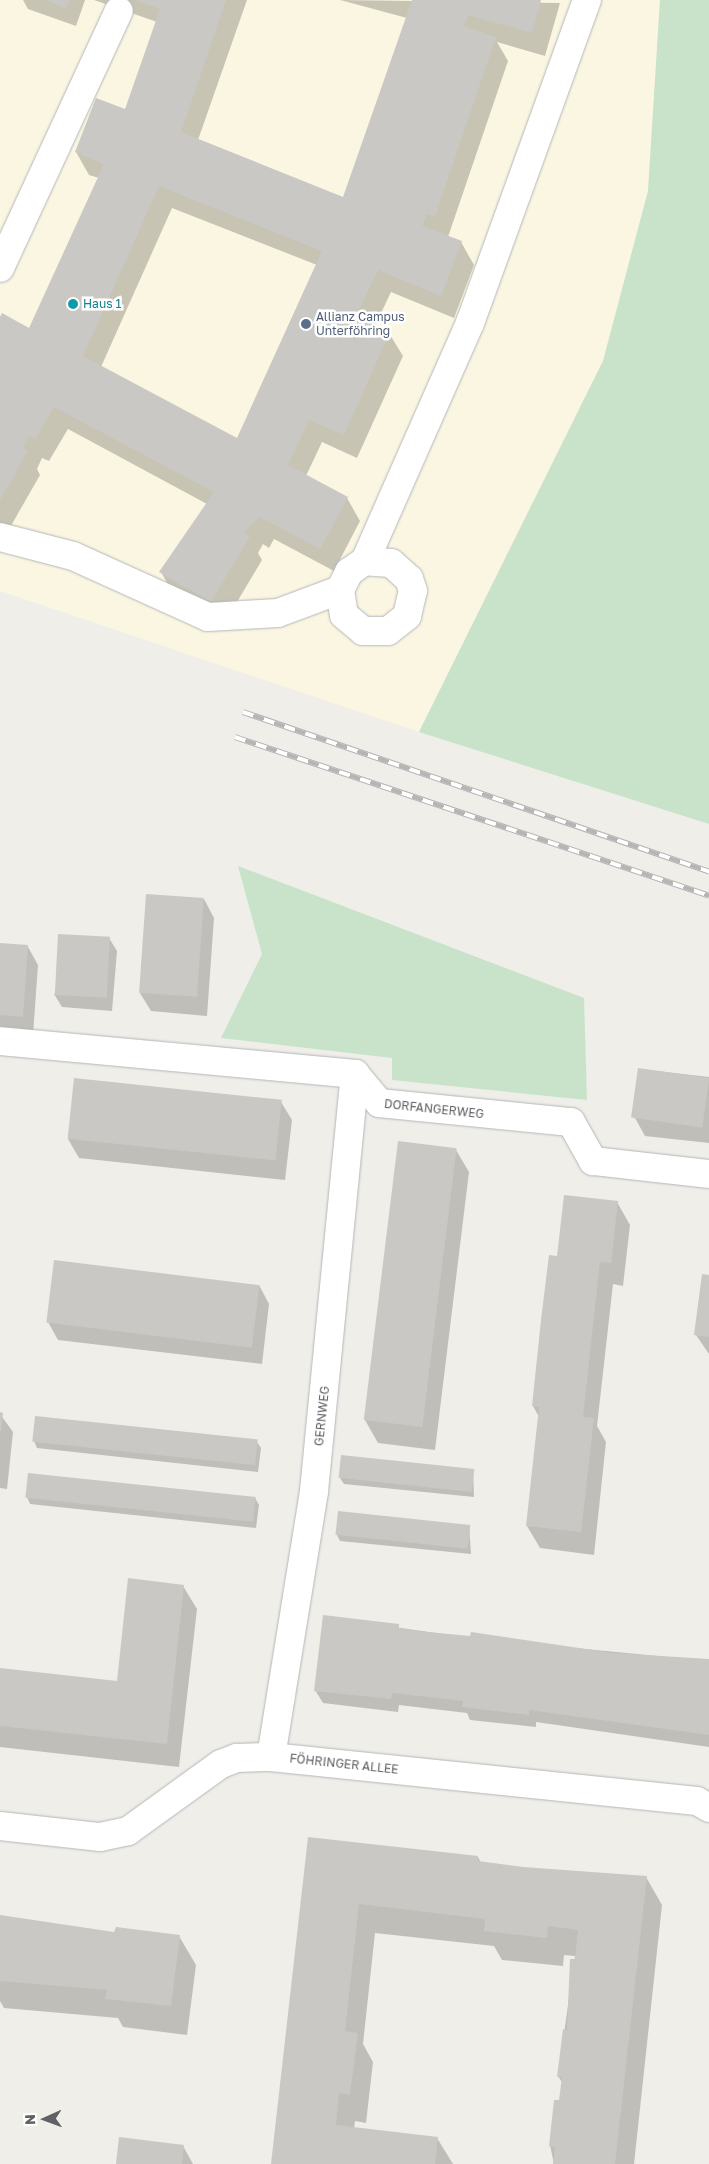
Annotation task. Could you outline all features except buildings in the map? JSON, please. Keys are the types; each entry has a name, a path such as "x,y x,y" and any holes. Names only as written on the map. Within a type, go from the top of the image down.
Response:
{"street":[{"path":"366,561 390,563 409,579 413,592 408,616 388,631 363,631 344,615 340,590 349,572 366,561 470,323 586,0"},
{"path":"0,268 119,11"},
{"path":"0,537 73,556 208,617 278,613 340,590"},
{"path":"0,1041 355,1074"},
{"name":"DORFANGERWEG","path":"355,1074 379,1103 571,1122 593,1161 709,1174"},
{"name":"GERNWEG","path":"271,1757 314,1491 355,1074"},
{"name":"FÖHRINGER ALLEE","path":"0,1826 100,1837 128,1831 221,1764 237,1758 271,1757 697,1801 709,1808"}],"shaded area":[{"name":"Allianz Campus Unterföhring","path":"0,0 660,0 648,191 603,361 419,732 0,591"}],"green space":[{"path":"660,0 709,0 709,824 419,732 603,361 648,191"},
{"path":"238,866 584,998 587,1100 392,1080 392,1058 221,1038 262,954"}],"railway":[{"path":"243,712 709,872"},
{"path":"235,737 709,896"}],"place":[{"name":"Haus 1","path":"73,304"},
{"name":"Allianz Campus Unterföhring","path":"306,324"}]}
